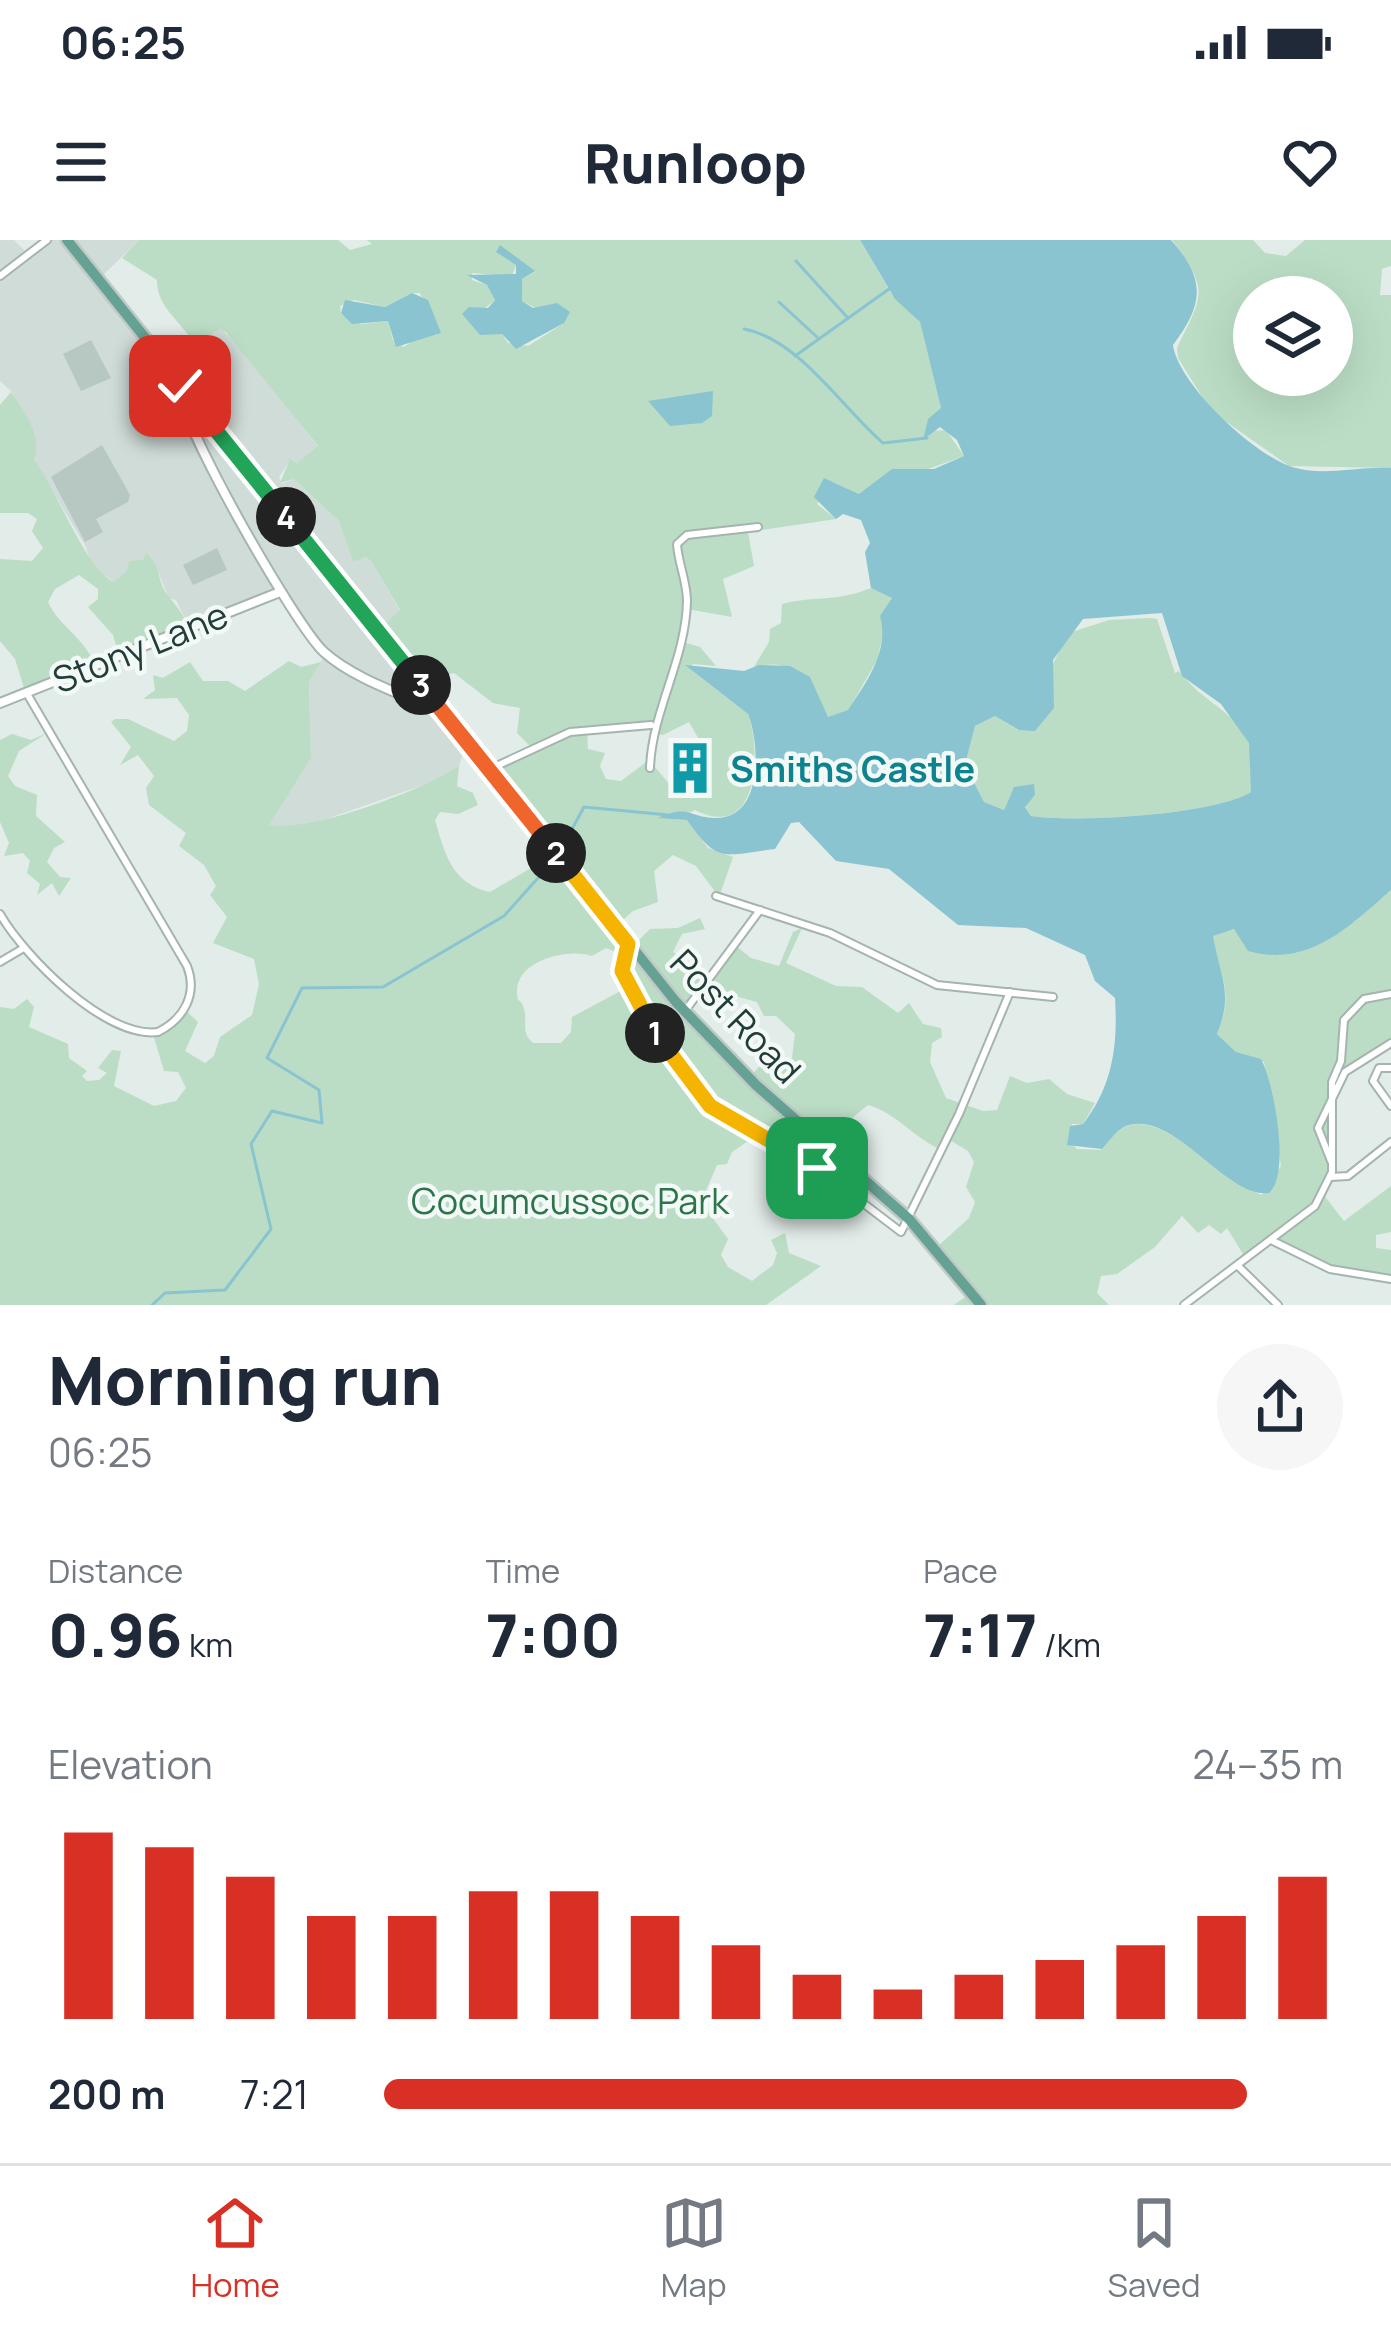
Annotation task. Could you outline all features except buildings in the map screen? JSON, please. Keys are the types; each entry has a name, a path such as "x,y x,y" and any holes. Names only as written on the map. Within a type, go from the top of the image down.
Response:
{"main road":[{"name":"Post Road","path":"67,240 685,1011 799,1124 909,1219 981,1305"}],"street":[{"path":"0,276 47,240"},
{"path":"180,386 184,412 280,592 325,653 445,713"},
{"path":"650,768 652,724 668,686 686,608 679,540 758,526"},
{"name":"Stony Lane","path":"0,703 280,592"},
{"path":"0,914 22,949 64,986 130,1030 164,1030 187,1005 192,979 187,965 26,692"},
{"path":"490,769 570,732 652,724"},
{"path":"716,896 830,933 938,985 1053,997"},
{"path":"685,1011 760,910"},
{"path":"628,944 621,961 625,979 695,1089 724,1117 779,1144 901,1232 1010,992"},
{"path":"0,962 22,949"},
{"path":"1184,1305 1316,1206 1333,1165 1332,1094 1347,1013 1364,999 1391,994"},
{"path":"1333,1165 1318,1128 1332,1094 1346,1072 1391,1043"},
{"path":"1391,1068 1379,1068 1373,1082 1391,1106"},
{"path":"779,1144 799,1124"},
{"path":"1330,1177 1348,1176 1391,1142"},
{"path":"1273,1241 1330,1269 1391,1279"},
{"path":"1238,1266 1278,1305"}],"shaded area":[{"path":"0,240 14,240 28,254 48,240 139,240 100,278 165,365 188,349 187,340 204,350 202,339 220,328 241,347 318,447 297,463 291,459 279,477 282,484 294,479 339,521 353,562 364,557 371,561 400,611 378,630 467,742 459,766 440,779 318,822 288,829 267,825 311,758 309,682 325,654 279,592 188,625 176,600 169,598 154,562 143,560 114,582 92,567 86,547 34,460 12,392 0,381"}],"green space":[{"name":"Cocumcussoc Park","path":"139,240 338,240 350,250 372,244 367,240 860,240 891,293 920,322 941,408 934,431 946,430 964,456 859,494 833,482 817,504 836,519 748,532 754,566 723,579 732,617 687,609 683,642 700,647 716,666 692,664 694,672 748,714 754,750 750,789 732,814 716,817 695,810 675,819 687,820 708,848 733,857 719,897 696,866 673,855 654,871 658,902 633,911 617,925 632,947 650,929 678,928 700,918 705,929 682,934 673,952 712,978 736,946 751,958 779,966 793,932 802,928 786,963 836,986 862,987 898,1013 909,1003 923,1024 941,1028 942,1037 932,1043 930,1062 946,1098 983,1111 997,1110 1010,1076 1027,1083 1049,1079 1067,1094 1095,1103 1083,1124 1072,1124 1068,1140 1077,1149 1101,1150 1121,1129 1145,1125 1179,1140 1262,1195 1281,1166 1264,1062 1236,1052 1217,1034 1225,996 1212,935 1234,929 1354,922 1391,890 1391,1043 1346,1072 1333,1090 1333,1160 1323,1194 1344,1221 1391,1186 1391,1232 1376,1235 1376,1248 1391,1250 1391,1279 1328,1269 1273,1241 1246,1259 1227,1228 1221,1234 1209,1225 1198,1233 1182,1216 1155,1247 1117,1274 1101,1276 1097,1293 1109,1305 954,1305 971,1293 937,1247 969,1218 975,1202 966,1187 974,1162 968,1151 948,1139 942,1150 868,1105 846,1123 847,1144 836,1154 799,1125 778,1144 747,1130 744,1135 751,1139 732,1152 727,1164 717,1165 701,1202 728,1239 721,1255 728,1267 752,1281 773,1265 777,1253 771,1240 785,1233 789,1253 821,1266 766,1305 0,1305 0,1007 14,1009 27,999 34,1007 29,1027 68,1044 69,1058 87,1071 82,1076 87,1081 107,1073 98,1068 112,1050 121,1051 114,1086 154,1106 176,1101 186,1088 178,1072 164,1071 153,1034 185,1010 198,1022 185,1051 205,1063 214,1056 220,1037 252,1015 259,984 254,959 213,943 227,917 210,895 216,886 204,865 179,846 186,833 149,805 146,788 154,776 138,755 120,765 131,747 111,722 115,719 128,719 174,741 187,731 189,715 177,698 143,699 155,690 153,675 163,678 190,662 203,681 228,681 245,691 289,661 301,667 321,662 309,682 311,758 269,825 311,823 366,808 459,766 457,786 473,793 478,805 458,814 440,812 435,820 451,865 466,882 490,892 555,854 492,768 531,747 517,733 520,708 493,703 454,673 424,679 378,631 400,610 371,561 365,557 353,562 339,521 294,479 280,483 290,459 297,463 318,446 226,332 220,329 202,339 204,350 198,355 162,301 157,280 122,258","holes":["516,265 534,272 522,279 522,301 564,323 528,346 508,343 502,334 478,333 469,307 484,309 495,300 487,285 472,280 472,273 512,276","420,293 437,335 421,335 404,347 393,340 388,321 361,324 341,314 340,306 354,300 385,307","689,722 708,755 709,775 701,785 670,785 649,760 621,781 606,779 600,766 605,753 588,749 587,728 650,725 652,733 663,735","606,948 621,954 628,987 572,1017 571,1032 561,1043 533,1043 518,998 519,981 525,971 546,959 592,956","712,982 731,995 757,1002 764,1016 776,1016 795,1034 792,1058 765,1060 749,1078 688,1014"]},
{"path":"1172,240 1253,240 1265,253 1286,256 1305,240 1391,240 1391,266 1382,269 1380,295 1391,295 1391,468 1289,466 1211,411 1178,358 1177,348 1197,304 1193,271"},
{"path":"11,392 34,433 34,460 93,563 114,582 127,571 129,561 143,560 146,553 188,625 118,652 113,635 88,607 98,599 98,589 79,575 55,589 48,602 94,662 25,691 15,659 0,641 0,559 32,561 43,548 32,531 37,519 28,513 0,513 0,405"},
{"path":"871,588 892,597 877,660 848,711 828,717 792,670 754,667 769,642 770,629 781,623 782,604"},
{"path":"1157,619 1175,673 1179,671 1244,732 1254,767 1251,792 1177,812 1110,818 1031,816 1025,806 1035,795 1011,794 1004,810 984,802 965,765 975,726 995,716 1018,730 1069,633 1109,620"},
{"path":"47,733 19,751 8,776 15,786 37,795 36,816 65,842 54,848 47,862 60,877 71,878 59,896 52,883 37,895 40,884 27,873 30,861 23,853 4,856 9,843 0,822 0,740 12,734 31,740"}],"water":[{"path":"860,240 1171,240 1191,268 1197,292 1190,317 1173,345 1189,379 1221,417 1261,450 1296,468 1391,468 1391,890 1326,941 1290,954 1248,951 1234,929 1213,936 1225,996 1217,1034 1236,1052 1261,1059 1271,1088 1280,1149 1276,1183 1269,1193 1236,1183 1165,1131 1147,1125 1125,1127 1102,1149 1067,1145 1070,1126 1083,1124 1101,1095 1114,1048 1115,998 1095,981 1085,955 1026,928 958,925 889,869 836,861 799,822 791,823 775,849 724,854 707,844 687,820 658,818 682,812 714,818 730,815 742,807 754,778 755,743 748,714 685,665 744,671 759,665 790,666 810,677 828,717 848,710 874,666 882,641 880,616 892,598 871,588 865,552 870,543 861,520 843,514 836,519 814,497 824,478 859,494 892,469 934,469 964,456 957,440 940,427 923,440 928,419 941,408 920,322 895,299","holes":["1162,613 1182,676 1221,704 1249,743 1251,792 1177,812 1110,818 1031,816 1025,807 1035,795 1034,784 1014,787 1004,810 984,802 965,765 975,726 995,716 1019,730 1035,731 1054,708 1053,660 1083,619"]},
{"path":"500,245 535,271 522,279 522,301 533,308 557,303 570,312 564,323 516,349 502,334 480,335 462,314 469,307 488,308 495,300 487,285 467,275 516,274 516,265 496,252"},
{"path":"412,293 428,300 441,333 396,347 388,321 352,324 341,313 345,300 385,307"},
{"path":"713,391 712,416 702,423 670,426 648,401"}],"waterway":[{"path":"796,261 847,317"},
{"path":"795,356 889,289"},
{"path":"779,302 817,337"},
{"path":"744,329 764,335 802,361 883,443 927,438"},
{"path":"560,851 584,807 668,815"},
{"path":"152,1305 165,1293 225,1290 271,1229 251,1144 272,1111 322,1123 319,1090 267,1058 302,988 383,987 504,916 555,859"}],"place":[{"name":"Smiths Castle","path":"690,768"}],"route":[{"path":"180,386 628,944 621,961 625,979 660,1041 695,1089 724,1117 817,1168"}]}
